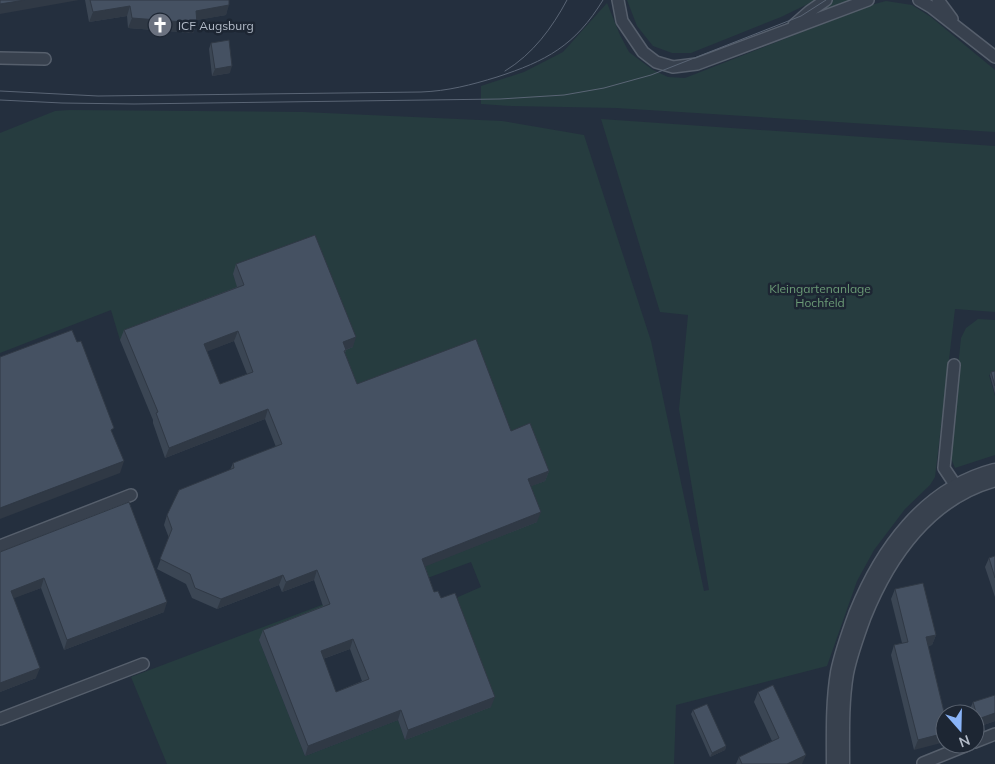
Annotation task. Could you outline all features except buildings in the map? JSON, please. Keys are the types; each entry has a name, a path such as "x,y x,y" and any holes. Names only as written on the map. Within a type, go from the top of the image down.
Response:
{"street":[{"path":"838,764 838,718 842,672 849,644 865,603 889,557 904,536 942,500 958,489 995,475"}],"lane":[{"path":"618,0 622,22 643,52 656,62 672,67 697,64 868,0"},
{"path":"789,30 810,11 826,0"},
{"path":"918,0 931,7 995,56"},
{"path":"938,0 958,29"},
{"path":"0,58 45,59"},
{"path":"954,365 944,468 958,489"},
{"path":"0,546 131,495"},
{"path":"0,718 143,664"},
{"path":"923,763 945,754"}],"green space":[{"path":"627,0 816,0 781,17 691,53 672,53 653,46 637,26"},
{"path":"833,0 854,0 819,12"},
{"path":"886,1 912,5 931,17 995,70 995,132 616,108 481,104 481,86 524,72 563,52 607,3 629,52 653,70 668,77 685,78 871,5"},
{"name":"Kleingartenanlage Hochfeld","path":"55,111 303,112 502,121 584,135 651,341 704,591 709,590 679,409 688,315 660,312 601,119 995,146 995,312 955,309 935,477 930,485 905,509 874,550 857,581 827,666 676,705 674,764 167,764 131,677 335,600 338,609 259,640 305,756 398,720 405,740 458,597 481,587 471,562 422,580 419,569 507,441 354,394 339,352 353,346 233,274 240,294 120,340 111,310 0,353 0,133"},
{"path":"978,319 995,320 995,373 989,375 995,396 995,455 955,468 949,453 961,338 966,328"}],"tram line":[{"path":"505,71 524,57 541,40 567,0"},
{"path":"0,91 98,96 421,92 441,90 497,77 545,58 558,50 582,29 603,0"},
{"path":"0,100 134,104 500,99 564,95 604,88 651,75 801,16 826,0"}],"place":[{"name":"ICF Augsburg","path":"160,25"}]}
